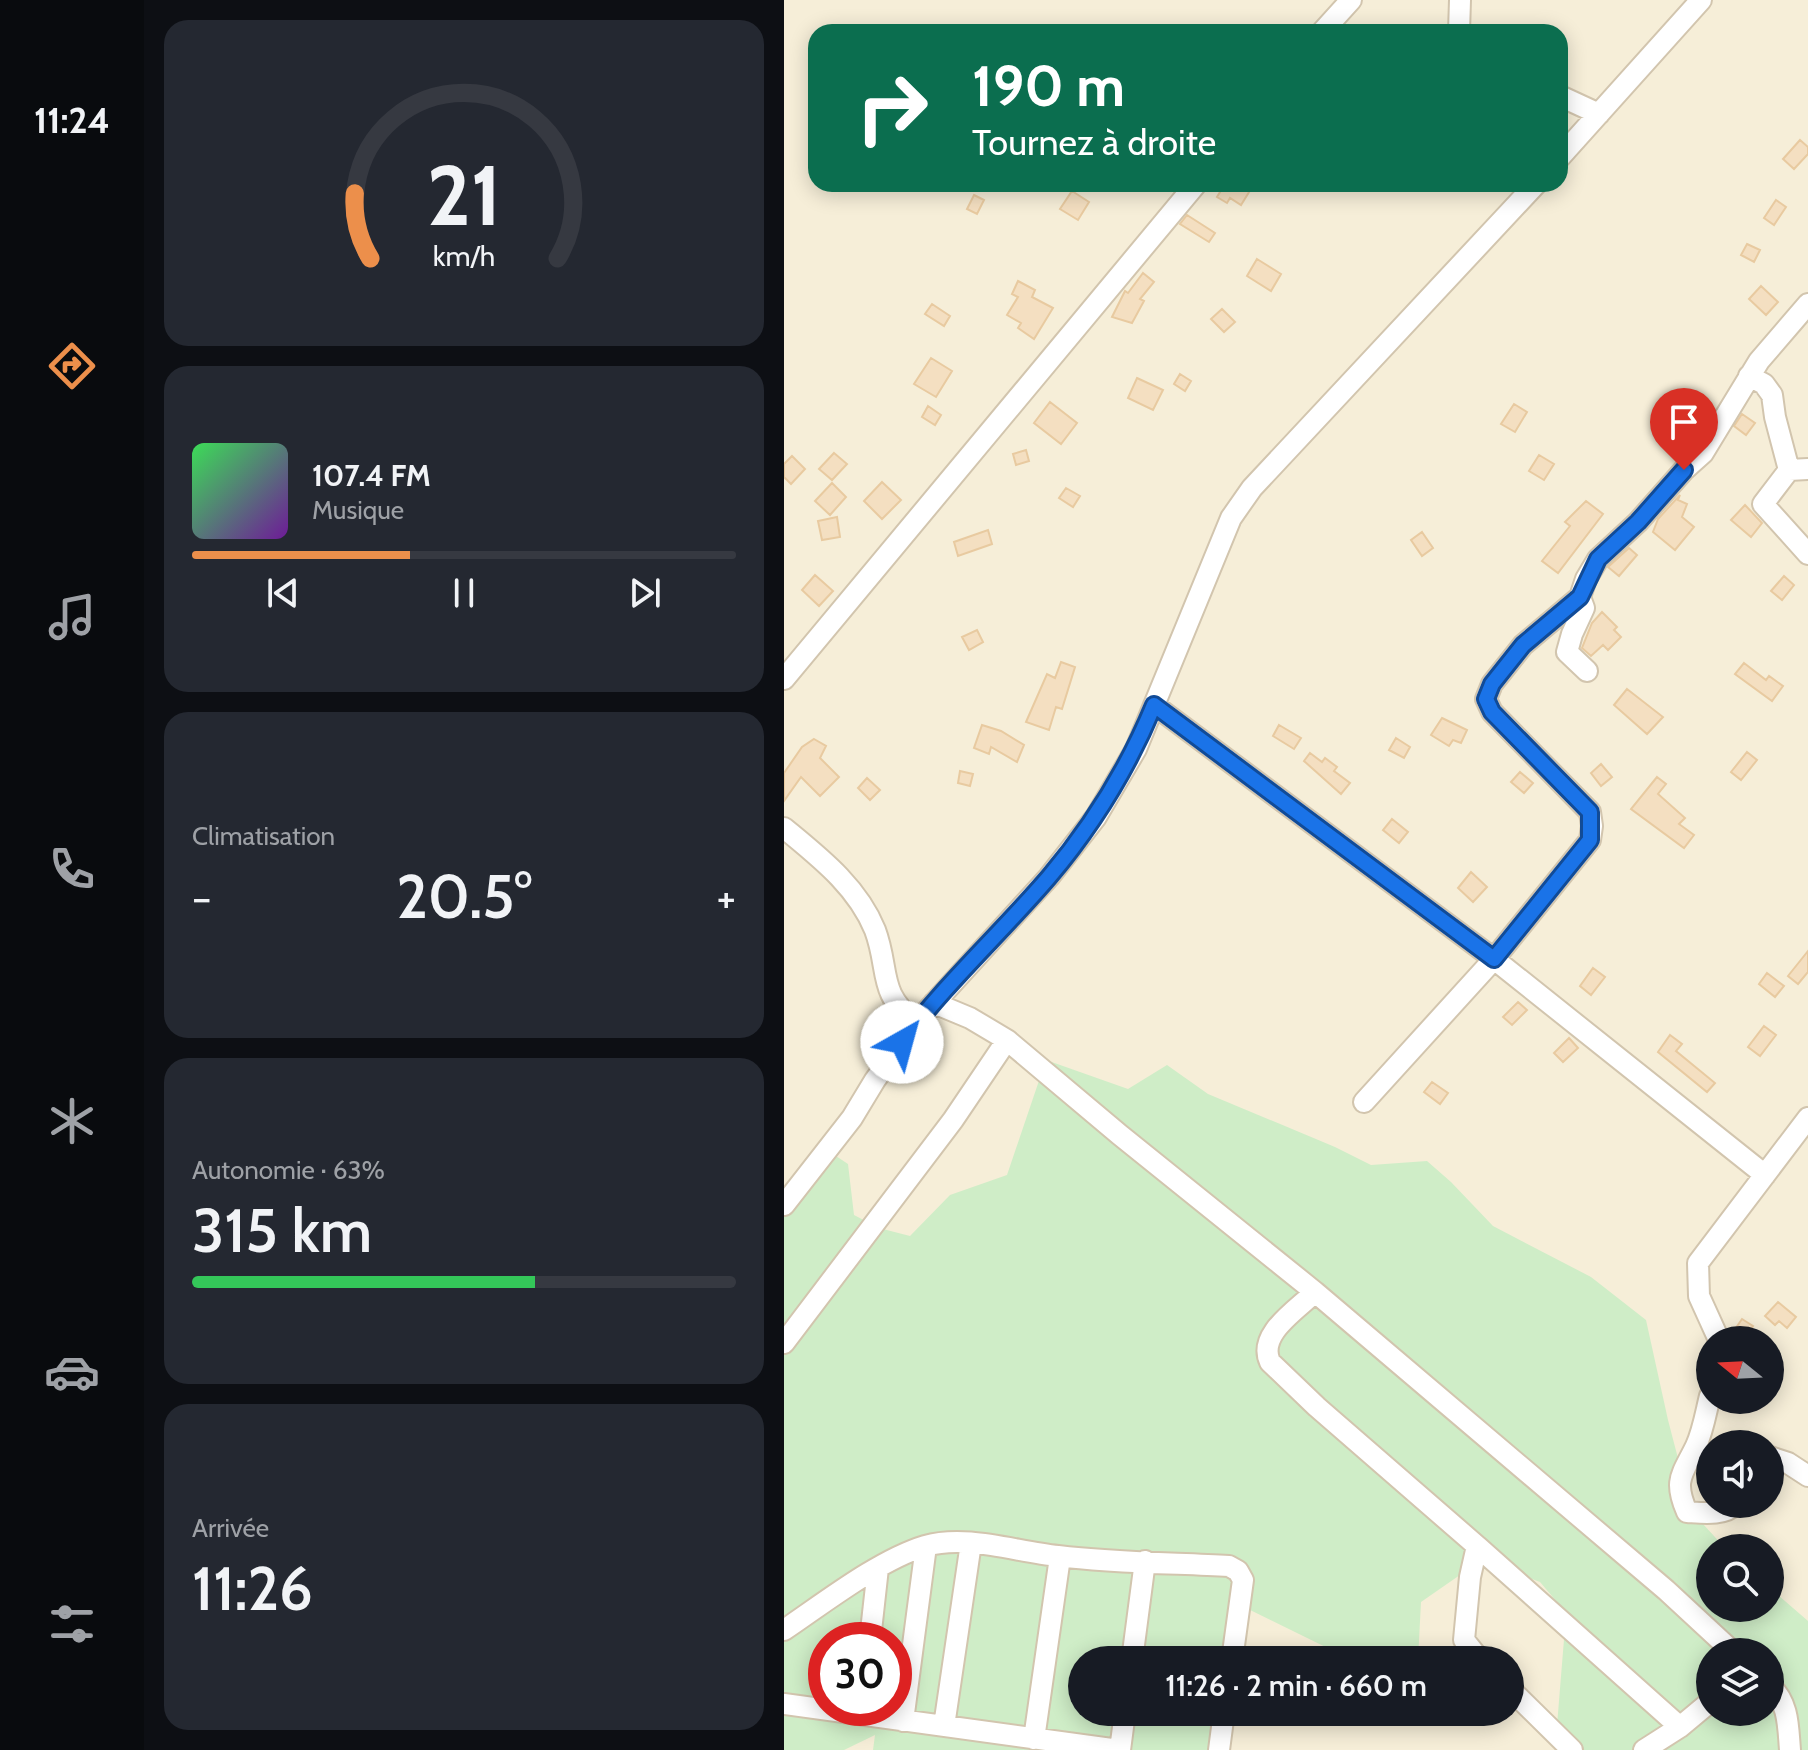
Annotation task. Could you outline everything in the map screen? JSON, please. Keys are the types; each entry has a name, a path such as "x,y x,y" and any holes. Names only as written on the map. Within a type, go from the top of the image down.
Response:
{"street":[{"path":"1329,24 1351,0"},
{"path":"1459,24 1460,0"},
{"path":"1568,148 1701,0"},
{"path":"1568,100 1599,114"},
{"path":"784,679 1189,192"},
{"path":"784,1205 852,1118 916,1023 1049,877 1096,817 1136,749 1231,518 1252,488 1529,192"},
{"path":"1364,1102 1494,959 1590,840 1590,812 1492,712 1486,699 1492,684 1523,645 1580,597 1598,559 1638,522 1701,452 1767,350 1808,304"},
{"path":"1749,376 1764,384 1772,395 1775,417 1798,470 1763,504 1808,554"},
{"path":"1580,597 1584,608 1567,652 1587,671"},
{"path":"1154,705 1494,959 1765,1175"},
{"path":"784,828 835,870 856,898 874,929 892,1000 916,1023"},
{"path":"934,1003 970,1018 1007,1040 1315,1292 1666,1590 1718,1638"},
{"path":"784,1343 953,1120 1007,1040"},
{"path":"1713,1326 1699,1296 1698,1263 1808,1118"},
{"path":"1315,1292 1272,1333 1267,1345 1270,1362 1680,1727"},
{"path":"1696,1446 1680,1473 1679,1493 1687,1512 1696,1513"},
{"path":"1784,1462 1808,1476"},
{"path":"784,1630 878,1568 926,1546 944,1542 971,1543 1060,1557 1229,1566 1238,1571 1243,1580 1234,1646"},
{"path":"944,1726 971,1543"},
{"path":"912,1653 926,1546"},
{"path":"1469,1646 1464,1640 1470,1577 1477,1546"},
{"path":"1034,1739 1060,1557"},
{"path":"1134,1646 1145,1561"},
{"path":"872,1622 878,1568"},
{"path":"1524,1703 1572,1750"},
{"path":"784,1704 808,1706"},
{"path":"1784,1707 1788,1715 1790,1750"},
{"path":"1644,1750 1696,1714"},
{"path":"912,1722 1119,1750 1123,1726"},
{"path":"1219,1750 1222,1726"}],"shaded area":[{"path":"784,0 1808,0 1808,1750 784,1750"}],"green space":[{"path":"1046,1060 1128,1089 1167,1065 1208,1094 1371,1165 1427,1161 1493,1226 1591,1277 1646,1320 1692,1512 1712,1534 1696,1534 1696,1622 1784,1622 1784,1600 1808,1621 1808,1750 1555,1750 1565,1627 1557,1602 1540,1582 1505,1569 1470,1568 1421,1602 1419,1646 1323,1646 1244,1607 1233,1646 1068,1646 1068,1726 1224,1726 1219,1750 873,1750 875,1735 844,1750 784,1750 784,1215 830,1152 848,1164 854,1215 879,1228 910,1236 950,1195 1007,1175"}],"building":[{"path":"1800,140 1808,147 1808,154 1794,169 1783,159"},
{"path":"1071,192 1089,202 1078,220 1060,209"},
{"path":"1220,192 1249,192 1241,205 1230,198 1227,203 1217,197"},
{"path":"974,195 984,200 977,214 967,209"},
{"path":"1776,200 1786,207 1774,225 1764,218"},
{"path":"1187,215 1215,233 1209,242 1180,224"},
{"path":"1747,244 1760,250 1754,262 1741,255"},
{"path":"1257,259 1281,274 1271,291 1247,276"},
{"path":"1143,273 1154,282 1140,299 1144,301 1132,323 1112,317 1125,291 1128,293"},
{"path":"1018,281 1035,290 1032,297 1053,308 1034,339 1018,328 1021,323 1007,315 1018,297 1012,294"},
{"path":"1761,286 1778,302 1766,315 1749,299"},
{"path":"932,304 950,316 944,326 925,314"},
{"path":"1222,309 1235,322 1224,332 1211,319"},
{"path":"931,358 952,371 936,397 914,384"},
{"path":"1180,374 1191,381 1185,391 1174,384"},
{"path":"1137,378 1163,390 1153,410 1128,398"},
{"path":"1050,402 1077,423 1061,444 1034,423"},
{"path":"1514,404 1527,412 1515,432 1501,424"},
{"path":"928,406 941,415 935,425 922,417"},
{"path":"1742,414 1755,423 1746,435 1734,426"},
{"path":"1026,450 1029,461 1016,465 1013,454"},
{"path":"834,453 847,464 832,480 819,469"},
{"path":"1539,455 1554,464 1544,480 1529,471"},
{"path":"792,456 805,469 791,484 784,477 784,464"},
{"path":"882,482 901,500 882,519 864,501"},
{"path":"832,483 846,497 830,515 815,501"},
{"path":"1066,488 1080,496 1073,507 1059,498"},
{"path":"1680,495 1678,500 1687,504 1682,517 1694,527 1675,550 1653,532 1658,519"},
{"path":"1586,501 1603,514 1558,573 1542,561 1570,526 1565,522"},
{"path":"1745,505 1762,523 1751,537 1731,520"},
{"path":"837,517 840,537 822,540 818,521"},
{"path":"988,530 992,544 958,556 954,542"},
{"path":"1422,532 1433,548 1422,556 1411,540"},
{"path":"1629,548 1637,555 1619,576 1608,567"},
{"path":"815,575 833,591 819,606 802,590"},
{"path":"1784,576 1794,585 1782,600 1771,591"},
{"path":"1602,612 1617,627 1614,630 1621,637 1608,650 1603,645 1591,656 1582,648 1592,623"},
{"path":"977,630 983,642 969,650 962,637"},
{"path":"1061,662 1075,667 1062,709 1056,707 1049,730 1026,722 1047,674 1055,678"},
{"path":"1744,663 1766,680 1769,676 1783,686 1772,701 1735,674"},
{"path":"1627,689 1663,717 1647,734 1614,705"},
{"path":"1442,718 1467,730 1461,743 1453,740 1449,746 1431,735"},
{"path":"982,725 1001,731 1024,745 1017,762 991,747 989,754 974,748"},
{"path":"1279,725 1301,738 1294,749 1273,736"},
{"path":"1396,738 1410,747 1404,758 1389,750"},
{"path":"814,739 826,746 820,758 839,777 820,796 801,777 784,801 784,773 802,747"},
{"path":"1747,752 1757,760 1741,780 1731,772"},
{"path":"1310,753 1322,762 1325,758 1337,767 1334,771 1350,783 1341,794 1304,761"},
{"path":"1601,764 1612,777 1601,786 1591,773"},
{"path":"960,771 973,774 970,786 958,783"},
{"path":"1520,772 1533,783 1524,793 1511,782"},
{"path":"1657,777 1666,784 1658,794 1685,818 1679,824 1694,835 1684,848 1631,809"},
{"path":"867,778 880,790 870,800 858,788"},
{"path":"1392,819 1408,832 1399,843 1383,830"},
{"path":"1471,872 1487,887 1473,902 1458,888"},
{"path":"1808,951 1808,972 1798,984 1788,976"},
{"path":"1593,968 1605,977 1591,995 1580,986"},
{"path":"1767,973 1784,986 1775,997 1759,984"},
{"path":"1518,1002 1527,1010 1512,1025 1503,1017"},
{"path":"1764,1026 1776,1035 1760,1056 1748,1047"},
{"path":"1670,1035 1682,1044 1676,1051 1715,1083 1707,1092 1658,1052"},
{"path":"1569,1038 1578,1048 1563,1062 1554,1053"},
{"path":"1432,1082 1448,1093 1440,1104 1424,1092"},
{"path":"1778,1302 1796,1317 1787,1328 1779,1321 1775,1325 1765,1316"},
{"path":"1742,1319 1753,1326 1737,1326"}],"route":[{"path":"902,1042 1049,877 1096,817 1136,749 1154,705 1494,959 1590,840 1592,826 1590,812 1492,712 1486,699 1492,684 1523,645 1580,597 1598,559 1638,522 1684,470"}]}
